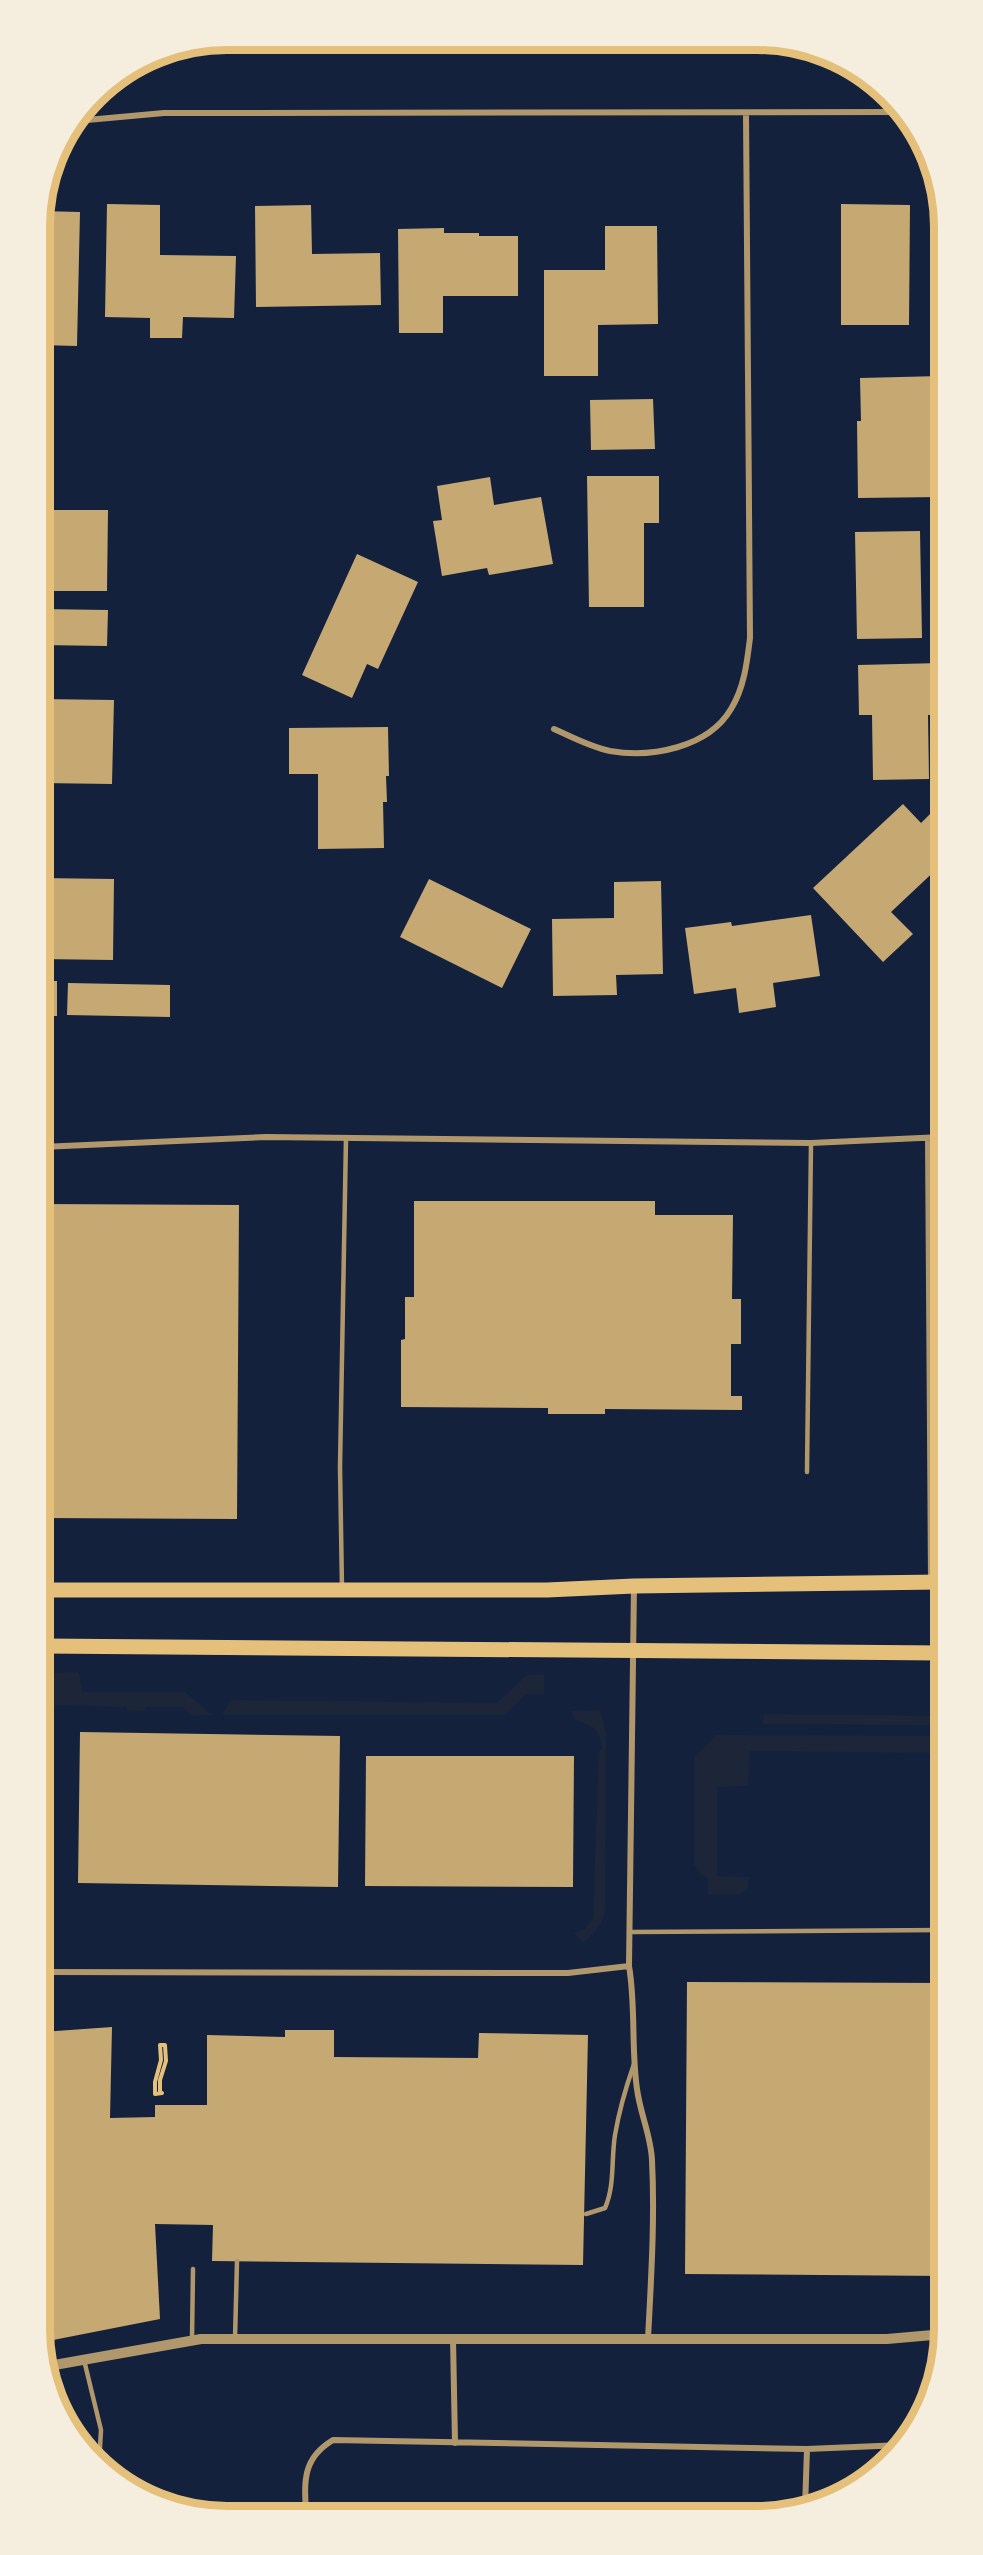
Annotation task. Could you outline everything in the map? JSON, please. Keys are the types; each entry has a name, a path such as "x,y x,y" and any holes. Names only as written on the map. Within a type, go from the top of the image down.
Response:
{"main road":[{"path":"49,1590 547,1590 634,1586 933,1582"},
{"path":"49,1646 933,1653"}],"street":[{"path":"85,120 164,113 891,112"},
{"path":"554,729 608,750 640,753 669,748 699,738 711,730 730,711 742,684 750,638 746,114"},
{"path":"50,1147 266,1137 811,1143 934,1138"},
{"path":"928,1138 933,1406"},
{"path":"634,1586 628,1966 633,1992 637,2090 652,2159 648,2339"},
{"path":"49,1972 568,1973 628,1966"},
{"path":"54,2365 192,2340 887,2339 933,2335"},
{"path":"453,2339 455,2442"},
{"path":"306,2506 305,2486 308,2465 320,2448 333,2440 807,2449 889,2446"},
{"path":"805,2498 807,2449"}],"lane":[{"path":"342,1590 340,1467 346,1138"},
{"path":"807,1472 811,1143"},
{"path":"628,1932 933,1930"},
{"path":"586,2214 604,2208 611,2195 615,2137 622,2099 635,2061"},
{"path":"235,2339 237,2261"},
{"path":"192,2340 193,2269"},
{"path":"84,2360 101,2430 100,2452"}],"path":[{"path":"160,2045 165,2045 166,2061 160,2087 162,2093 155,2094 155,2082 161,2060 160,2045"}],"shaded area":[{"path":"79,1672 82,1692 185,1692 212,1715 192,1716 183,1707 146,1707 144,1711 127,1710 127,1707 49,1705 49,1677 54,1673"},
{"path":"544,1674 544,1694 527,1694 505,1715 222,1715 231,1700 497,1703 527,1675"},
{"path":"600,1710 606,1733 605,1908 598,1927 583,1942 574,1933 584,1930 593,1918 599,1751 602,1750 595,1729 574,1719 572,1711"},
{"path":"764,1714 933,1716 933,1725 763,1724"},
{"path":"717,1735 933,1736 933,1753 750,1751 748,1786 717,1787 717,1876 749,1877 747,1890 739,1894 708,1894 708,1878 700,1874 694,1864 694,1757"}],"building":[{"path":"107,204 160,205 160,255 236,256 234,318 183,317 182,338 150,338 150,318 105,317"},
{"path":"841,204 910,205 909,325 841,325"},
{"path":"311,205 312,254 380,253 381,305 256,307 255,206"},
{"path":"50,211 80,212 77,346 50,345"},
{"path":"605,226 657,226 658,324 598,325 598,376 544,376 544,270 605,270"},
{"path":"444,228 444,233 518,236 518,296 443,296 443,333 399,333 398,229"},
{"path":"934,376 934,497 858,498 857,421 861,421 860,378"},
{"path":"653,399 655,449 591,450 590,400"},
{"path":"587,476 659,476 659,523 644,523 644,607 589,607"},
{"path":"490,477 494,505 541,497 553,564 489,575 487,568 442,576 433,521 442,520 437,486"},
{"path":"50,510 108,510 107,591 50,591"},
{"path":"920,531 922,638 857,639 855,532"},
{"path":"357,554 418,582 378,669 367,664 352,698 302,675"},
{"path":"50,609 108,610 107,646 50,645"},
{"path":"934,663 934,715 928,715 929,779 873,780 872,715 859,715 858,665"},
{"path":"50,699 114,700 112,784 50,783"},
{"path":"388,727 389,776 386,776 387,802 383,802 384,848 318,849 318,774 289,774 289,728"},
{"path":"903,804 921,823 934,810 934,872 891,912 913,934 883,962 813,888"},
{"path":"50,878 114,879 113,960 50,959"},
{"path":"429,879 531,929 502,988 400,937"},
{"path":"661,881 663,974 616,975 617,995 553,996 552,919 614,918 614,882"},
{"path":"811,915 820,976 773,983 776,1007 739,1013 736,988 694,994 685,928 731,922 732,926"},
{"path":"50,981 57,981 57,1016 50,1016"},
{"path":"68,983 170,985 170,1017 67,1015"},
{"path":"414,1201 655,1201 655,1215 733,1215 732,1299 741,1299 741,1344 731,1344 731,1396 742,1396 742,1410 605,1409 605,1414 548,1414 548,1408 401,1407 401,1340 405,1339 405,1297 414,1297"},
{"path":"50,1204 239,1205 237,1519 49,1518"},
{"path":"80,1732 340,1736 338,1887 78,1883"},
{"path":"366,1756 574,1756 573,1887 365,1886"},
{"path":"687,1982 933,1983 933,2276 685,2274"},
{"path":"112,2027 110,2118 155,2117 155,2105 207,2105 207,2035 285,2037 285,2030 334,2030 334,2057 478,2058 479,2033 588,2035 583,2265 212,2261 213,2225 155,2224 160,2319 50,2341 49,2031"}]}
